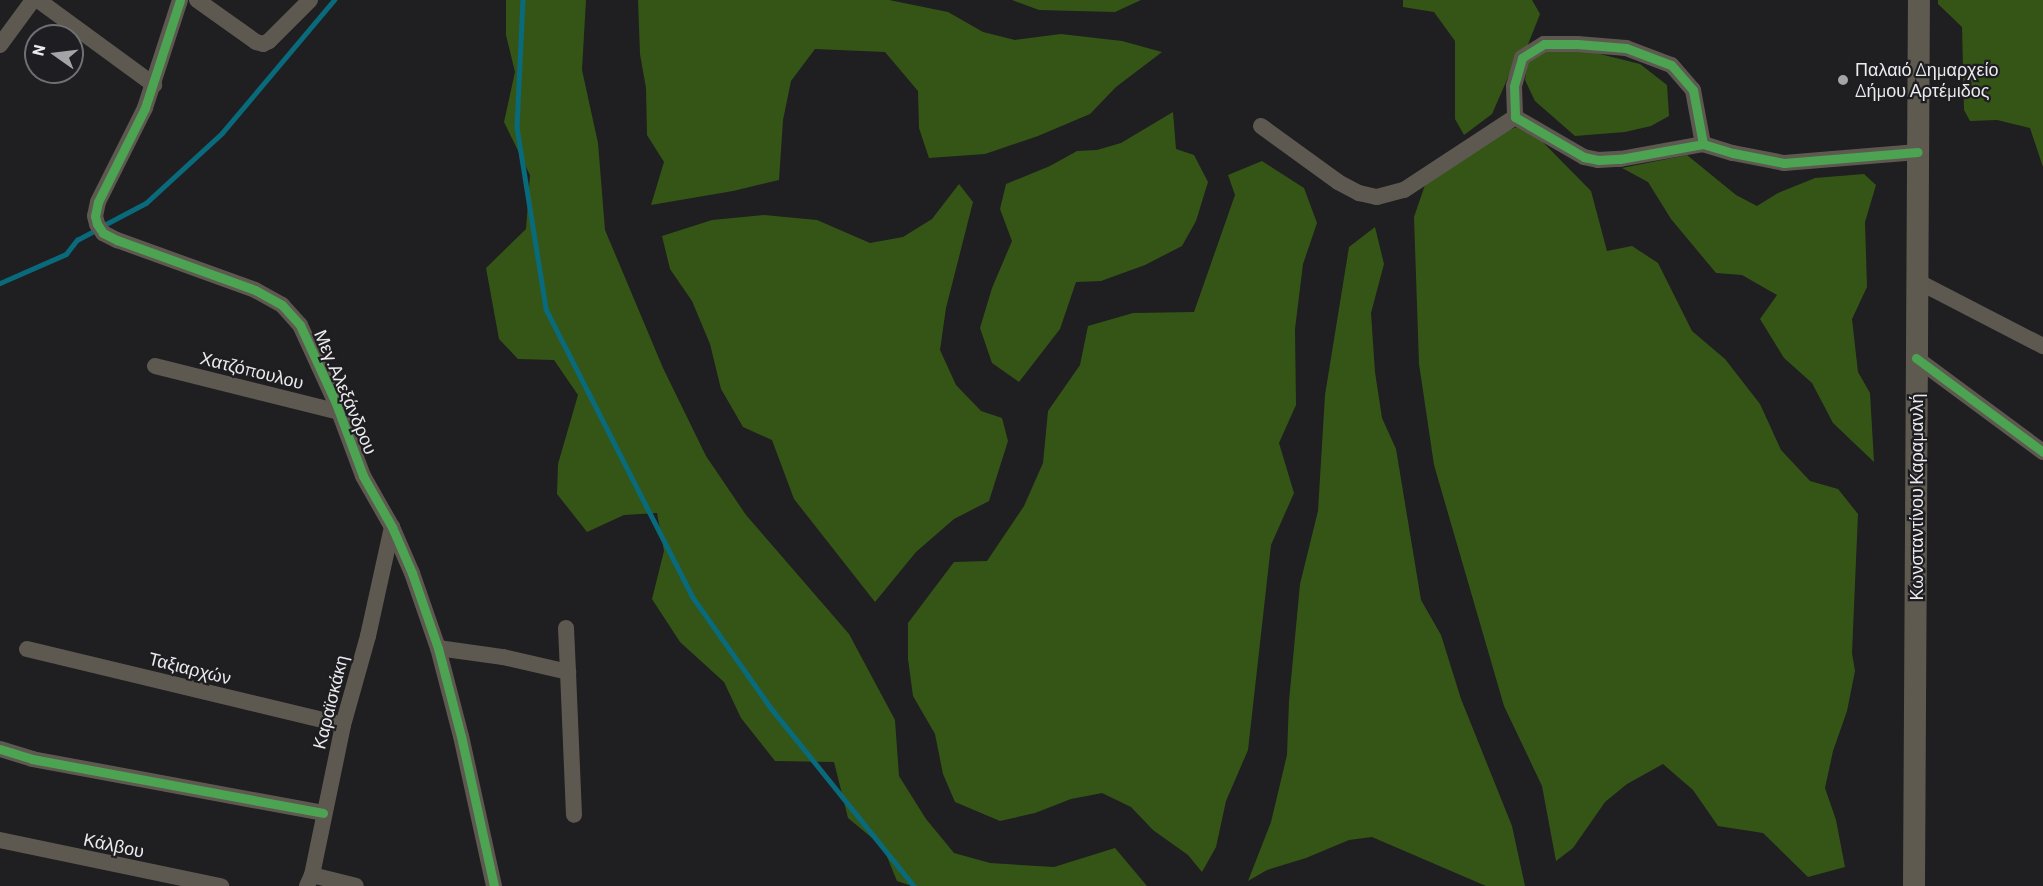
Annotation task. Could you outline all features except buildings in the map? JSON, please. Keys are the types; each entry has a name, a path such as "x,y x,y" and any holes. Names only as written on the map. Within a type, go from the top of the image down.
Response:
{"main road":[{"name":"Κωνσταντίνου Καραμανλή","path":"1914,886 1919,0"}],"street":[{"path":"0,45 33,0"},
{"path":"38,0 154,85"},
{"name":"Μεγ.Αλεξάνδρου","path":"180,0 146,108 98,202 95,216 100,229 117,240 242,284 282,305 300,325 339,412 363,476 392,527 412,573 438,648 461,736 494,886"},
{"path":"197,0 256,42 263,44 269,41 310,0"},
{"path":"1515,117 1514,86 1522,58 1544,44 1626,48 1671,65 1693,90 1703,144"},
{"path":"1515,117 1563,147 1598,160 1620,159 1703,144 1733,153 1784,163 1918,152"},
{"path":"1261,126 1338,182 1359,193 1377,197 1404,190 1515,117"},
{"path":"1917,281 2043,346"},
{"path":"1916,358 2043,452"},
{"name":"Χατζόπουλου","path":"155,366 339,412"},
{"name":"Καραϊσκάκη","path":"309,881 343,725 368,636 392,527"},
{"path":"566,628 574,815"},
{"path":"438,648 503,657 568,672"},
{"name":"Ταξιαρχών","path":"27,649 343,725"},
{"path":"0,749 32,759 323,813"},
{"name":"Κάλβου","path":"0,840 221,886"},
{"path":"309,881 356,886"}],"green space":[{"path":"506,0 586,0 582,70 598,143 605,230 663,368 706,456 746,515 849,634 895,720 899,776 926,819 954,853 990,863 1054,867 1115,848 1147,886 912,886 897,881 883,847 848,818 834,762 775,761 741,718 724,682 680,642 652,599 664,551 657,513 624,515 587,532 557,494 558,464 578,395 554,360 518,359 499,339 486,268 526,229 530,175 504,122 515,72 506,35"},
{"path":"638,0 889,0 948,12 983,32 1015,40 1061,34 1122,41 1162,52 1116,87 1090,114 1038,136 985,154 929,158 919,128 918,91 885,52 815,49 791,81 783,120 779,180 733,191 651,205 664,162 647,135 646,88 640,54"},
{"path":"1012,0 1141,0 1115,12 1039,10"},
{"path":"1403,0 1532,0 1540,14 1527,47 1517,57 1492,114 1464,135 1455,119 1455,41 1434,12 1403,7"},
{"path":"1938,0 2043,0 2043,167 2030,128 1997,120 1970,121 1964,110 1962,27 1938,4"},
{"path":"1550,50 1592,52 1640,64 1667,85 1669,116 1651,126 1625,132 1575,136 1535,101 1525,80 1529,53"},
{"path":"1173,112 1176,149 1194,155 1208,182 1196,221 1182,246 1145,265 1101,281 1076,282 1060,329 1019,382 992,363 980,328 992,288 1012,241 1000,209 1006,184 1050,166 1077,151 1097,150 1121,143"},
{"path":"1525,124 1591,191 1607,251 1632,246 1658,263 1692,331 1725,359 1760,404 1781,450 1810,481 1838,489 1858,514 1852,653 1855,671 1847,711 1833,751 1825,788 1836,820 1845,867 1808,877 1763,833 1718,826 1693,790 1663,764 1627,784 1605,802 1573,848 1556,861 1542,786 1504,706 1434,465 1419,364 1414,217 1425,185 1501,133"},
{"path":"1687,155 1736,195 1757,206 1778,193 1815,178 1864,174 1876,185 1865,222 1867,287 1852,319 1858,372 1870,393 1874,462 1833,423 1812,383 1784,358 1760,319 1777,295 1742,275 1716,273 1671,219 1648,182 1622,168"},
{"path":"1262,161 1304,188 1317,223 1303,264 1295,329 1296,405 1279,443 1294,493 1271,545 1248,750 1226,801 1216,847 1202,872 1188,855 1153,830 1131,807 1102,793 1071,799 1035,813 1000,821 955,802 943,774 935,734 913,696 908,659 908,623 954,562 987,561 1024,506 1043,463 1048,411 1080,365 1088,326 1133,313 1194,312 1235,195 1228,175"},
{"path":"959,184 973,202 946,308 940,350 956,385 981,411 1002,418 1008,441 989,501 954,519 916,552 875,602 794,499 772,440 743,427 721,389 710,344 692,301 670,269 662,236 712,220 764,215 817,220 870,243 903,237 932,219"},
{"path":"1375,227 1384,264 1371,313 1375,372 1382,418 1396,449 1421,600 1441,635 1461,699 1512,826 1525,886 1486,886 1372,837 1349,840 1306,858 1267,870 1248,881 1271,822 1287,755 1289,701 1300,584 1318,511 1325,395 1349,247"}],"waterway":[{"path":"106,224 146,203 222,133 334,0"},
{"path":"523,0 517,127 546,309 692,596 771,708 914,886"},
{"path":"0,283 66,254 77,240 92,232"}],"cycle path":[{"path":"180,0 145,108 98,202 95,216 97,224 103,233 117,240 255,290 282,305 300,325 335,401 363,476 392,527 412,573 438,648 461,736 494,886"},
{"path":"1703,144 1693,90 1671,65 1626,48 1577,44 1544,44 1522,58 1514,86 1515,117 1584,157 1598,160 1620,159 1703,144 1733,153 1784,163 1918,152"},
{"path":"1916,358 2043,452"},
{"path":"0,749 32,759 323,813"}],"place":[{"name":"Παλαιό Δημαρχείο Δήμου Αρτέμιδος","path":"1843,80"}]}
